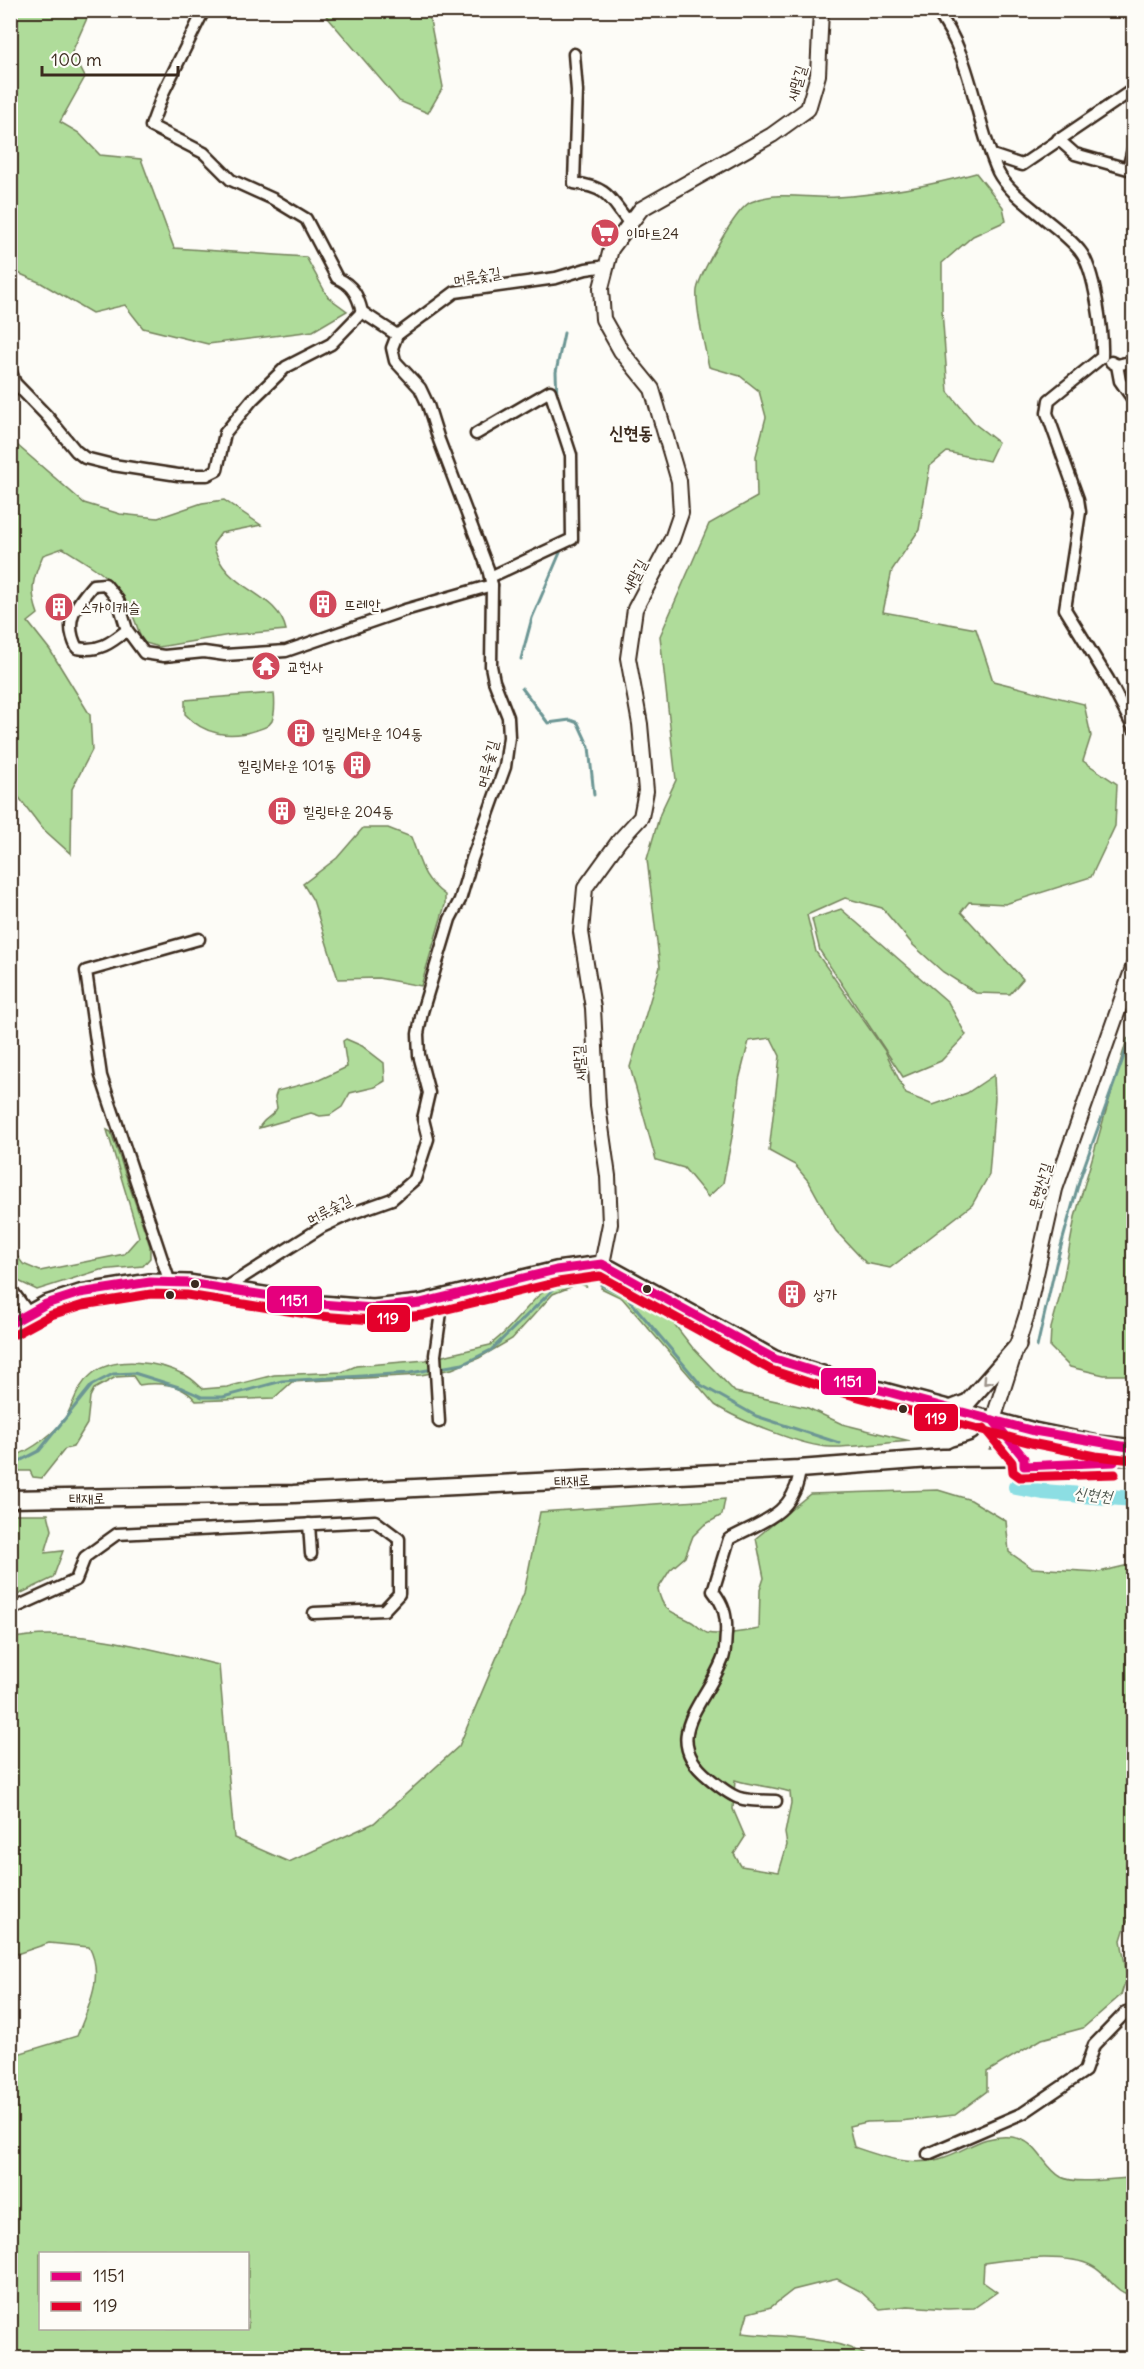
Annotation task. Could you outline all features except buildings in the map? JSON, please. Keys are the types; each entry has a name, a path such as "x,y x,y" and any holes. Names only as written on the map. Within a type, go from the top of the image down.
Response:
{"main road":[{"path":"10,1324 46,1304 80,1293 150,1282 224,1289 321,1304 374,1308 443,1298 556,1270 602,1264 775,1359 993,1420 1098,1444 1134,1448"},
{"path":"950,1409 968,1402 1018,1345"},
{"path":"943,1458 978,1449 988,1441 993,1420"},
{"path":"993,1420 1024,1462"},
{"name":"태재로","path":"10,1499 293,1494 799,1469 943,1458 1024,1462"},
{"name":"태재로","path":"10,1505 293,1499 799,1476 1024,1462 1134,1459"}],"street":[{"path":"204,10 164,91 151,126 204,153 231,180 273,199 306,219 337,278 346,282 358,295 362,312 397,335"},
{"name":"새말길","path":"602,1264 610,1224 608,1176 598,1106 593,1008 581,932 585,888 618,841 641,817 646,791 640,724 628,658 635,609 672,539 681,513 679,481 652,389 621,351 603,319 601,288 611,249 641,209 772,135 808,110 818,75 821,10"},
{"path":"936,10 949,27 963,58 999,174 1022,199 1082,252 1095,290 1103,340 1102,357 1048,400 1047,414 1078,499 1080,512 1065,609 1108,679 1134,729"},
{"path":"574,54 577,91 574,183 591,185 608,193 630,224"},
{"path":"992,155 1022,165 1134,89"},
{"path":"1058,139 1075,154 1128,169 1134,144"},
{"name":"머루숯길","path":"224,1289 322,1227 403,1192 415,1179 428,1139 423,1119 429,1094 419,1055 418,1034 422,1012 450,919 460,900 505,767 509,737 508,717 494,681 491,666 491,581 428,405 420,387 395,361 392,348 397,335 455,292 556,278 586,269 607,266"},
{"path":"10,369 15,383 76,451 85,458 113,465 178,475 207,475 217,470 225,433 252,400 286,367 331,344 362,312"},
{"path":"1102,357 1117,365 1134,361"},
{"path":"1117,365 1126,393 1134,401"},
{"path":"127,630 106,647 88,650 77,648 70,634 70,624 78,603 93,585 105,584 118,600 127,630 144,653 155,656 286,651 491,581 572,539 571,455 550,390 476,434"},
{"path":"170,1283 101,1076 86,971 199,939"},
{"name":"문형산길","path":"993,1420 1018,1345 1055,1189 1134,965"},
{"path":"10,1288 28,1314"},
{"path":"439,1422 435,1354 443,1298"},
{"path":"776,1801 739,1800 693,1766 685,1743 700,1698 724,1659 726,1626 724,1604 713,1591 729,1539 773,1516 789,1503 796,1492 799,1476"},
{"path":"10,1610 76,1580 85,1557 117,1534 375,1521 399,1539 399,1594 384,1610 314,1613"},
{"path":"309,1524 311,1554"},
{"path":"928,2154 1023,2113 1085,2071 1094,2045 1126,2012 1134,2010"}],"green space":[{"path":"11,10 94,11 88,16 72,52 85,77 60,122 79,133 100,155 141,159 174,248 306,257 328,297 347,311 313,331 208,344 143,328 125,305 92,313 41,283 11,270"},
{"path":"322,11 435,11 437,13 429,15 443,87 428,113 399,101"},
{"path":"976,173 1003,207 1006,221 973,236 942,263 942,310 948,392 975,424 998,442 989,461 947,452 930,466 919,530 892,570 883,612 976,629 993,681 1084,704 1091,736 1083,761 1117,784 1115,826 1091,877 1005,904 969,902 961,912 1023,979 1010,994 976,993 943,972 913,945 882,908 845,898 807,915 816,952 885,1051 906,1094 933,1105 967,1093 994,1075 995,1098 989,1175 972,1205 890,1268 866,1263 836,1231 809,1182 795,1165 769,1151 780,1056 771,1038 749,1041 739,1080 733,1132 723,1183 708,1197 684,1168 656,1160 630,1067 660,967 647,859 660,814 676,780 660,636 709,524 757,497 756,456 766,417 759,391 740,376 709,367 697,307 697,290 700,282 728,228 744,207 762,198 872,194 924,186"},
{"path":"10,439 84,503 120,514 158,518 202,503 224,500 261,525 221,533 213,544 219,560 228,572 272,606 281,617 286,630 230,635 159,647 142,642 130,608 114,585 104,576 63,548 43,555 33,584 38,614 28,622 50,650 90,715 92,750 72,789 71,854 42,828 11,787"},
{"path":"274,693 272,721 265,727 247,733 227,734 209,731 200,727 185,714 185,700"},
{"path":"363,828 388,828 411,837 426,876 445,895 445,905 421,986 378,978 338,979 313,900 303,884 337,858"},
{"path":"841,909 948,1002 966,1035 941,1061 903,1077 820,951 812,919"},
{"path":"1133,1036 1133,1375 1104,1375 1070,1367 1050,1347 1051,1328 1061,1292 1075,1217 1127,1039"},
{"path":"346,1039 362,1046 384,1063 385,1081 375,1087 350,1093 342,1107 330,1115 320,1116 311,1113 259,1128 277,1108 275,1097 277,1091 319,1080 347,1067 343,1041"},
{"path":"107,1130 111,1132 150,1246 150,1258 143,1266 100,1270 37,1290 12,1278 11,1248 23,1264 40,1271 124,1254 139,1237"},
{"path":"580,1277 586,1286 578,1284 553,1294 512,1339 479,1358 452,1369 421,1375 292,1382 274,1398 196,1401 177,1388 155,1384 139,1385 133,1376 116,1377 94,1389 90,1397 87,1424 73,1447 65,1449 42,1478 33,1477 30,1471 11,1471 11,1458 35,1446 50,1434 68,1413 83,1383 92,1374 113,1364 138,1362 175,1370 203,1389 227,1387 274,1375 342,1372 356,1366 426,1360 490,1345 537,1297 557,1282"},
{"path":"604,1277 617,1280 661,1307 692,1347 735,1392 808,1408 842,1424 910,1441 819,1446 772,1432 725,1411 715,1405 622,1298 601,1288"},
{"path":"938,1490 971,1500 1006,1521 1009,1552 1032,1568 1099,1572 1133,1564 1134,1919 1127,1921 1121,1940 1127,1976 1121,1995 1083,2028 1042,2039 987,2072 987,2091 955,2115 867,2122 849,2126 854,2147 895,2159 917,2162 939,2159 991,2138 1012,2137 1028,2143 1061,2177 1076,2181 1133,2178 1133,2295 1121,2291 1098,2270 1082,2262 1054,2258 1008,2260 984,2263 983,2282 997,2292 974,2308 947,2309 908,2306 880,2309 860,2291 837,2279 793,2290 771,2307 748,2313 742,2333 825,2341 871,2358 11,2358 11,2056 77,2036 93,1992 95,1969 94,1958 89,1947 49,1943 11,1956 10,1639 61,1635 87,1637 219,1665 234,1838 289,1862 374,1823 459,1746 524,1593 540,1512 725,1499 722,1515 704,1525 693,1536 685,1557 670,1570 658,1589 666,1608 692,1622 703,1631 712,1634 759,1629 760,1590 764,1578 756,1538 810,1494","holes":["735,1780 790,1792 791,1803 785,1833 787,1845 779,1872 741,1866 734,1854 745,1837 733,1809"]},
{"path":"11,1514 48,1514 52,1530 45,1553 63,1551 53,1578 11,1598"}],"waterway":[{"path":"557,400 556,372 564,333"},
{"path":"521,659 532,618 562,548"},
{"path":"522,688 548,723 570,720 578,723 589,747 594,795"},
{"path":"1134,1006 1131,1011 1134,1020"},
{"path":"1037,1347 1056,1264 1080,1178 1134,1028"},
{"path":"10,1466 39,1451 92,1385 113,1374 134,1373 182,1388 202,1397 223,1397 282,1381 410,1373 463,1364 491,1350 560,1283 584,1283"},
{"path":"601,1285 626,1296 701,1385 756,1416 839,1443"},
{"name":"신현천","path":"1016,1487 1043,1492 1134,1499"}],"transit line":[{"name":"1151","path":"10,1324 46,1304 80,1293 150,1282 188,1283 321,1304 373,1308 420,1303 556,1270 602,1264 775,1359 835,1378 1034,1431 1134,1448"},
{"name":"119","path":"16,1334 51,1315 83,1305 151,1294 187,1295 319,1316 373,1320 423,1315 558,1282 600,1276 771,1370 832,1390 1031,1443 1096,1456 1133,1460"},
{"name":"1151","path":"993,1420 1024,1458 1024,1466 1114,1462"},
{"name":"119","path":"984,1428 1012,1462 1013,1472 1020,1477 1115,1474"}],"place":[{"name":"이마트24","path":"605,233"},
{"name":"뜨레안","path":"323,604"},
{"name":"스카이캐슬","path":"59,607"},
{"name":"교헌사","path":"266,666"},
{"name":"힐링M타운 104동","path":"301,733"},
{"name":"힐링M타운 101동","path":"357,765"},
{"name":"힐링타운 204동","path":"282,811"},
{"name":"상가","path":"792,1294"}],"district":[{"name":"신현동","path":"631,432"}]}
